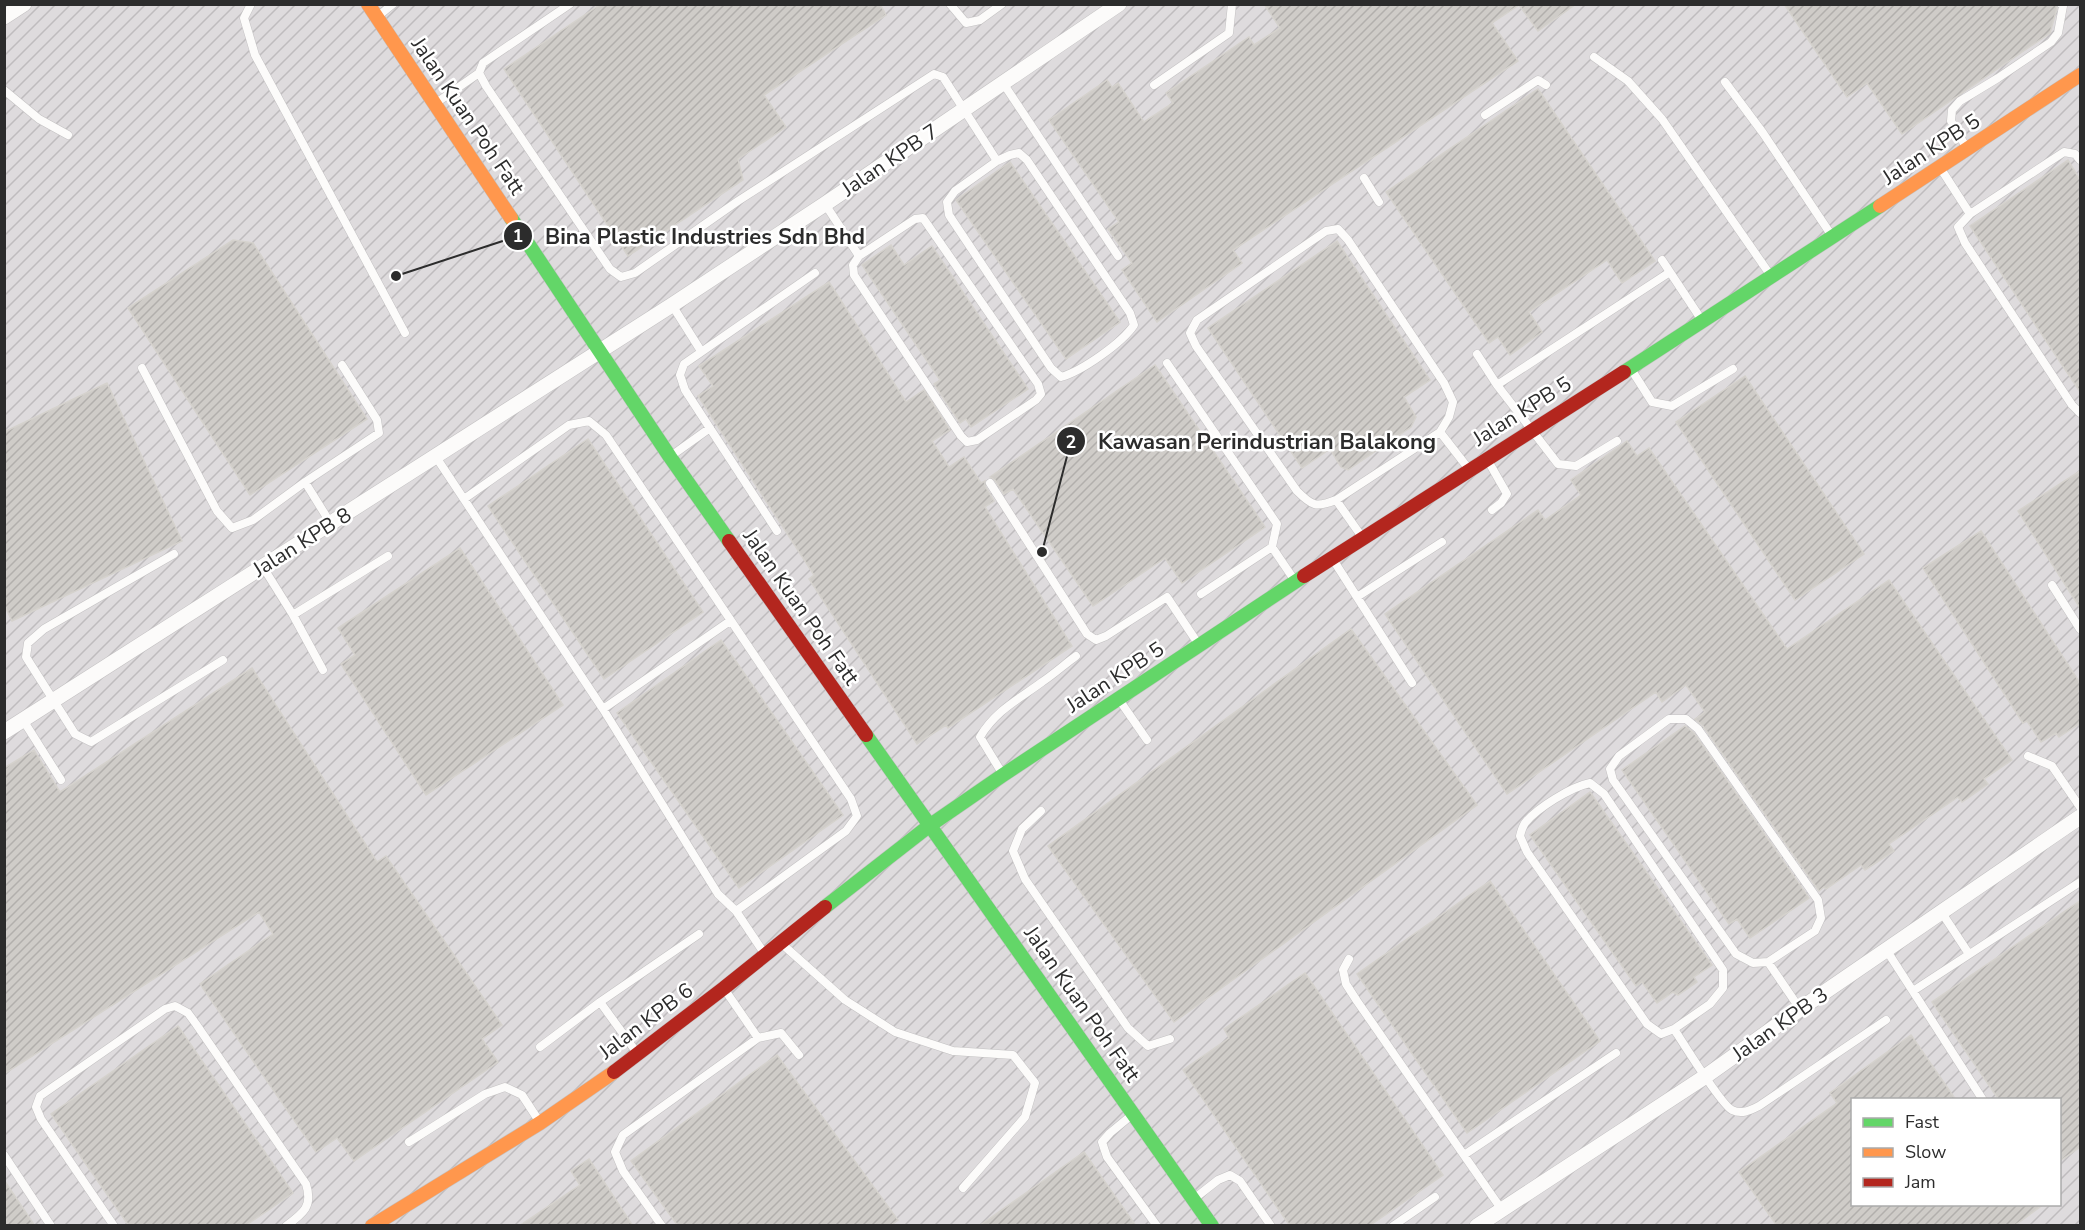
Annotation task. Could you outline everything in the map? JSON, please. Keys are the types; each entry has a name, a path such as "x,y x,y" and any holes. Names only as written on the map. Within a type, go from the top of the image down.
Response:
{"street":[{"path":"4,17 24,4"},
{"name":"Jalan Kuan Poh Fatt","path":"368,4 670,457 1212,1226"},
{"name":"Jalan KPB 7","path":"599,351 825,204 1119,4"},
{"name":"Jalan KPB 5","path":"929,826 1362,538 1772,277 2080,75"},
{"name":"Jalan KPB 8","path":"4,732 599,351"},
{"name":"Jalan KPB 3","path":"1477,1226 1706,1076 2080,818"},
{"name":"Jalan KPB 6","path":"372,1226 540,1123 638,1054 929,826"}],"lane":[{"path":"251,4 244,18 255,55 405,333"},
{"path":"377,17 393,4"},
{"path":"435,104 479,73 483,63 570,4"},
{"path":"950,4 966,23 980,20 1002,4"},
{"path":"1968,150 1951,121 1952,110 1960,101 2050,42 2058,33 2063,6 2061,4"},
{"path":"1154,85 1229,33 1232,5"},
{"path":"1594,57 1628,81 1662,119 1772,277"},
{"path":"479,73 610,269 621,277 635,273 738,201 934,74 943,78 998,161"},
{"path":"1485,115 1538,80 1546,85"},
{"path":"1725,82 1763,133 1832,238"},
{"path":"1004,83 1118,256"},
{"path":"4,90 39,119 68,135"},
{"path":"2080,160 2075,154 2064,152 1970,214 1958,227 1965,243 2072,405 2080,413"},
{"path":"1019,153 1027,160 1130,313 1134,325 1127,336 1074,374 1061,377 1052,368 950,215 947,202 955,191 998,161 1010,154 1019,153"},
{"path":"1940,168 1970,214"},
{"path":"1364,178 1379,202"},
{"path":"825,204 859,256"},
{"path":"923,218 1038,384 1041,393 1036,400 977,440 967,442 854,275 853,264 859,256 915,219 923,218"},
{"path":"1338,229 1348,240 1444,383 1453,402 1449,417 1440,432 1336,500 1322,505 1309,504 1297,491 1196,346 1190,333 1197,320 1326,231 1338,229"},
{"path":"1662,261 1702,321"},
{"path":"1497,385 1670,272"},
{"path":"777,531 685,390 680,375 684,364 701,351 815,273"},
{"path":"672,305 701,351"},
{"path":"1477,354 1497,385 1558,464 1576,466 1617,441"},
{"path":"1167,363 1277,524 1272,547 1201,594"},
{"path":"142,368 216,511 232,528 253,520 305,482 379,434 377,420 342,366"},
{"path":"1630,368 1652,402 1672,406 1733,369"},
{"path":"464,499 569,425 589,421 606,435 851,799 857,816 846,831 736,911"},
{"path":"670,457 710,428"},
{"path":"1440,432 1469,469"},
{"path":"436,457 603,709 718,894 736,911 765,954"},
{"path":"1486,458 1507,494 1492,510"},
{"path":"305,482 331,524"},
{"path":"990,483 1087,634 1096,640 1106,636 1167,597 1200,646"},
{"path":"1336,500 1362,538"},
{"path":"1357,597 1442,542"},
{"path":"1272,547 1296,582"},
{"path":"174,554 44,629 28,644 26,657 75,734 91,742 223,660"},
{"path":"293,615 388,556"},
{"path":"1332,558 1413,683"},
{"path":"263,567 323,670"},
{"path":"2052,585 2080,629"},
{"path":"603,709 730,621"},
{"path":"1003,775 980,737 988,723 1004,708 1076,656"},
{"path":"1119,700 1147,740"},
{"path":"1669,719 1686,719 1698,729 1818,900 1821,918 1815,930 1768,962 1753,963 1736,954 1613,780 1610,769 1619,756 1669,719"},
{"path":"23,720 61,780"},
{"path":"2028,756 2052,766 2080,807"},
{"path":"1590,783 1604,794 1723,970 1723,988 1717,996 1694,1017 1674,1029 1661,1034 1647,1024 1527,852 1520,836 1525,823 1548,804 1576,786 1590,783"},
{"path":"1041,811 1022,829 1013,851 1025,879 1128,1028 1148,1046 1170,1039"},
{"path":"1913,991 2080,882"},
{"path":"1942,913 1969,954"},
{"path":"540,1047 600,1002 699,934"},
{"path":"780,942 845,1000 895,1032 953,1051 1013,1055 1035,1083 1025,1117 963,1188"},
{"path":"1887,951 1982,1098"},
{"path":"1349,959 1343,970 1346,984 1502,1210"},
{"path":"1768,962 1800,1009"},
{"path":"724,988 758,1038"},
{"path":"600,1002 638,1054"},
{"path":"114,1226 41,1119 36,1107 40,1096 165,1009 175,1006 188,1013 306,1184 309,1196 306,1210 286,1226"},
{"path":"1674,1029 1721,1100 1732,1110 1745,1112 1759,1106 1886,1020"},
{"path":"662,1226 623,1171 615,1152 623,1135 758,1038 781,1033 799,1055"},
{"path":"1464,1155 1616,1053"},
{"path":"409,1142 485,1094 505,1087 522,1095 540,1123"},
{"path":"1134,1113 1110,1132 1102,1142 1107,1156 1157,1226"},
{"path":"4,1155 51,1226"},
{"path":"1194,1199 1218,1180 1230,1175 1240,1181 1271,1226"},
{"path":"1393,1226 1435,1197"}],"shaded area":[{"path":"5,5 2080,5 2080,1225 5,1226"}],"building":[{"path":"601,4 880,4 886,15 764,95 786,127 738,159 743,180 628,256 504,69"},
{"path":"1264,4 1576,4 1538,31 1519,5 1492,23 1518,61 1233,250 1242,263 1157,322 1122,270 1132,263 1108,229 1119,222 1049,120 1107,80 1112,87 1118,83 1144,122 1173,103 1166,93 1249,37 1254,45 1280,28"},
{"path":"1784,4 2055,4 2057,8 2050,33 1902,134 1867,83 1847,97"},
{"path":"1538,89 1655,261 1622,283 1607,260 1529,312 1542,332 1510,355 1498,337 1489,343 1386,192"},
{"path":"2068,160 2080,180 2080,392 1970,226"},
{"path":"1010,162 1120,322 1066,359 956,200"},
{"path":"233,240 253,243 367,419 250,495 128,308"},
{"path":"1337,241 1430,380 1404,397 1416,417 1411,427 1348,470 1341,467 1330,449 1302,468 1208,328"},
{"path":"891,245 904,265 932,246 1028,389 971,427 966,419 960,423 934,384 940,380 862,265"},
{"path":"829,282 906,402 924,390 950,430 932,441 949,467 964,457 981,483 985,481 985,486 994,501 985,507 1072,646 948,728 946,725 917,744 809,579 814,575 698,396 713,386 699,366"},
{"path":"1155,365 1265,527 1182,583 1165,558 1093,606 1013,489 1004,494 995,480 990,477"},
{"path":"1745,376 1864,554 1795,600 1676,422"},
{"path":"107,383 182,541 12,621 4,604 4,432"},
{"path":"588,439 703,612 604,679 488,506"},
{"path":"1627,441 1637,456 1649,448 1787,649 1889,580 2012,760 1984,779 1988,784 1962,802 1958,797 1889,844 1894,851 1865,870 1861,865 1826,889 1824,887 1819,891 1703,726 1695,719 1705,712 1686,685 1662,702 1656,692 1507,794 1385,614 1538,510 1545,520 1581,495 1571,480"},
{"path":"2080,471 2080,608 2018,511"},
{"path":"1981,531 2080,683 2080,723 2059,737 2056,733 2041,742 2027,721 2023,723 1923,568"},
{"path":"460,548 563,705 426,795 341,664 355,655 338,628"},
{"path":"1351,629 1477,805 1174,1022 1048,846"},
{"path":"721,640 843,815 739,888 617,713"},
{"path":"252,668 377,862 386,856 502,1025 482,1039 498,1062 354,1161 337,1138 316,1152 200,984 273,934 259,912 4,1074 4,768 34,750 60,792"},
{"path":"1685,726 1694,733 1809,898 1750,938 1737,919 1729,924 1622,770"},
{"path":"1590,792 1712,965 1694,977 1697,982 1678,995 1673,992 1657,1003 1642,982 1636,986 1530,835"},
{"path":"1490,881 1600,1041 1467,1133 1357,974"},
{"path":"2080,901 2080,1147 2061,1160 2061,1098 1998,1098 1932,1002"},
{"path":"1305,973 1443,1175 1369,1226 1290,1226 1183,1070 1229,1038 1224,1029"},
{"path":"178,1026 293,1193 245,1226 129,1226 51,1114"},
{"path":"1911,1035 1955,1098 1851,1098 1851,1206 2041,1206 2014,1226 1777,1226 1739,1172 1837,1103 1830,1093"},
{"path":"777,1055 898,1220 890,1226 678,1226 631,1161"},
{"path":"1084,1152 1136,1226 979,1226"},
{"path":"589,1159 633,1226 519,1226 580,1185 571,1171"},
{"path":"4,1180 35,1226 4,1226"}],"traffic: fast":[{"path":"1624,372 1880,206"},
{"path":"511,218 670,457 729,541"},
{"path":"825,907 929,826 1304,576"},
{"path":"866,735 1212,1226"}],"traffic: slow":[{"path":"368,4 511,218"},
{"path":"1880,206 2080,75"},
{"path":"372,1226 540,1123 614,1072"}],"traffic: jam":[{"path":"1304,576 1624,372"},
{"path":"729,541 866,735"},
{"path":"614,1072 825,907"}],"place":[{"name":"Bina Plastic Industries Sdn Bhd","path":"396,276"},
{"name":"Kawasan Perindustrian Balakong","path":"1042,552"}]}
